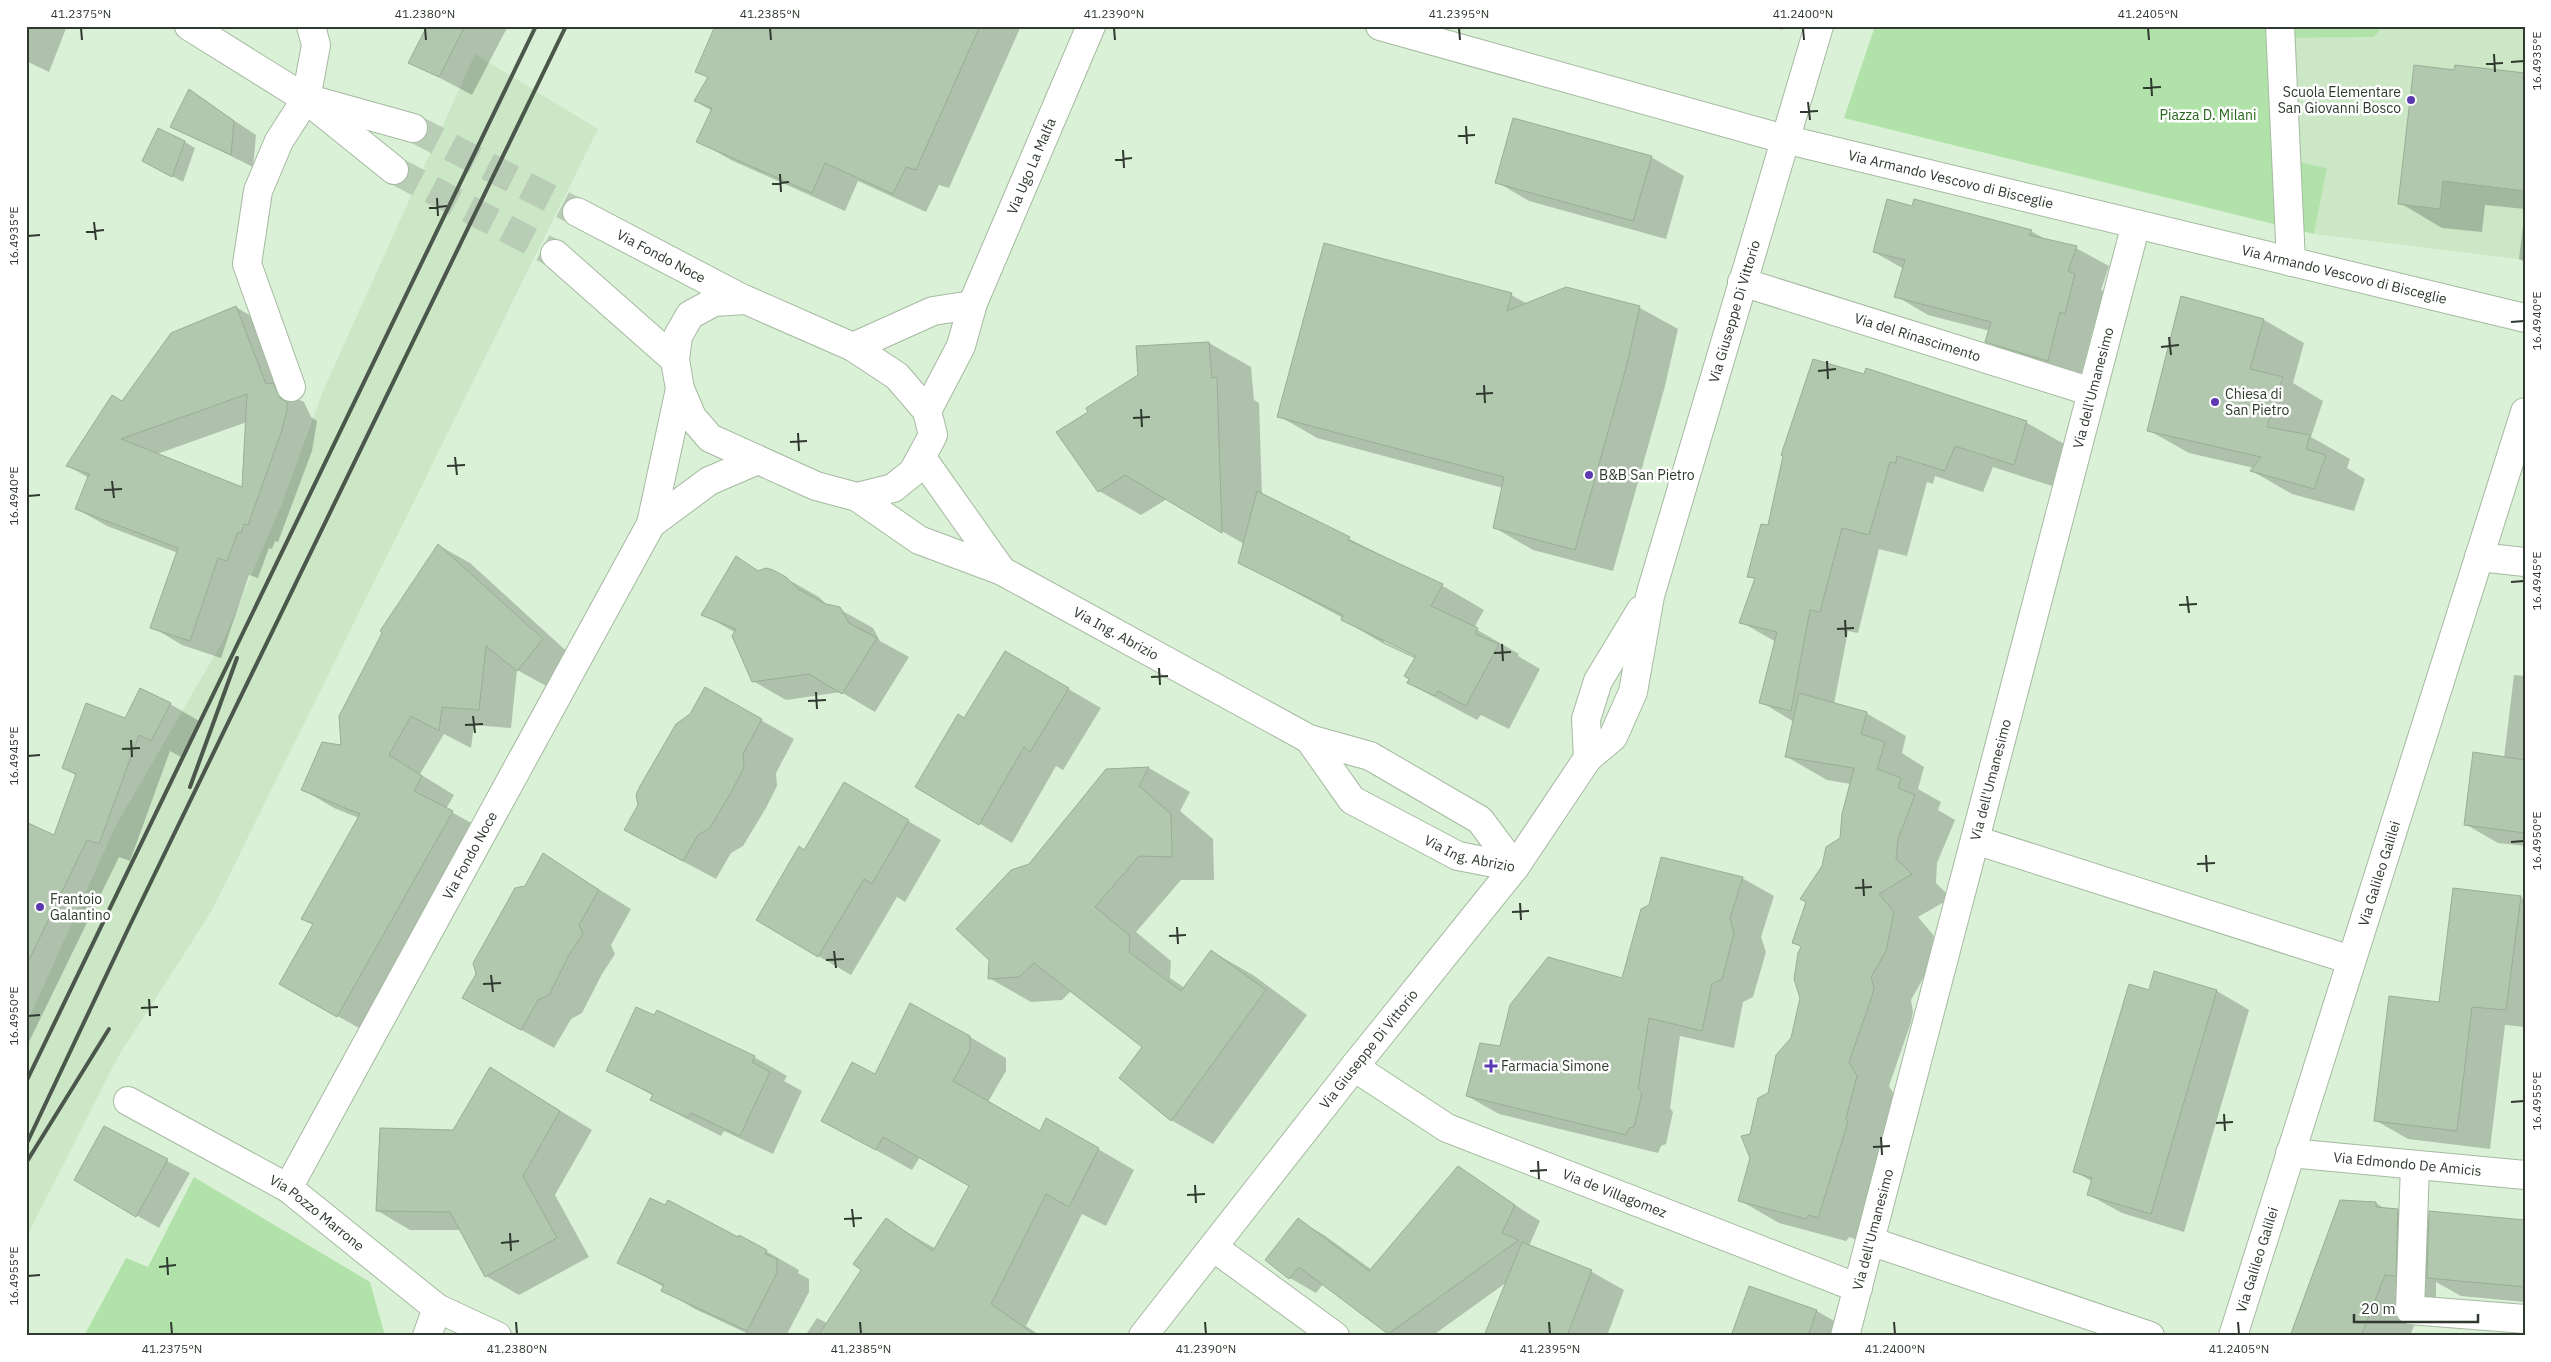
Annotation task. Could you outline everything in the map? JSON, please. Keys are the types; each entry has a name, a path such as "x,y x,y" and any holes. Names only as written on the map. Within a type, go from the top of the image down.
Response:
{"street":[{"path":"189,26 306,99 394,170"},
{"path":"291,387 248,264 258,191 279,141 306,99 316,46 311,26"},
{"name":"Via Ugo La Malfa","path":"928,411 961,346 972,305 1091,26"},
{"name":"Via Armando Vescovo di Bisceglie","path":"1380,26 1784,139 2525,318"},
{"name":"Via Giuseppe Di Vittorio","path":"1144,1336 1354,1067 1515,867 1588,758 1613,738 1633,692 1650,596 1819,26"},
{"path":"2280,26 2291,262"},
{"path":"306,99 413,128"},
{"name":"Via Fondo Noce","path":"577,212 746,300 853,346 898,376 928,411"},
{"name":"Via dell'Umanesimo","path":"1845,1336 2136,224"},
{"path":"556,254 675,360"},
{"name":"Via del Rinascimento","path":"1742,282 2092,392"},
{"path":"746,300 714,302 690,315 678,336 675,360 680,389 692,417 710,438 816,486 857,496 893,488 913,472 922,458 932,434 928,411"},
{"path":"853,346 933,311 972,305"},
{"name":"Via Fondo Noce","path":"288,1188 651,524 680,389"},
{"name":"Via Galileo Galilei","path":"2233,1336 2525,412"},
{"name":"Via Ing. Abrizio","path":"922,458 1002,571"},
{"name":"Via Fondo Noce","path":"651,524 709,481 758,460"},
{"name":"Via Ing. Abrizio","path":"857,496 919,540 1002,571 1309,739 1370,756 1480,820 1515,867"},
{"path":"2479,557 2525,562"},
{"name":"Via Giuseppe Di Vittorio","path":"1588,758 1586,719 1598,681 1650,596"},
{"name":"Via Ing. Abrizio","path":"1309,739 1352,800 1458,856 1515,867"},
{"path":"1975,840 2351,960"},
{"name":"Via de Villagomez","path":"1354,1067 1447,1128 1858,1288"},
{"name":"Via Pozzo Marrone","path":"128,1101 288,1188 437,1308 497,1336"},
{"name":"Via Edmondo De Amicis","path":"2290,1153 2525,1175"},
{"path":"2415,1165 2410,1310 2525,1319"},
{"path":"1870,1241 2150,1336"},
{"path":"1213,1247 1335,1336"},
{"path":"427,1336 437,1308"}],"shaded area":[{"name":"Scuola Elementare San Giovanni Bosco","path":"2383,26 2525,26 2525,260 2314,234 2327,168 2298,162 2296,38 2374,37"},
{"path":"475,54 598,129 211,912 118,1057 26,1238 26,1025 115,827 224,639 281,506 323,391"}],"green space":[{"name":"Piazza D. Milani","path":"1875,26 2383,26 2374,37 2296,38 2298,162 2327,168 2314,234 1844,118"},
{"path":"194,1177 370,1282 385,1336 84,1336 126,1258 148,1267"}],"building":[{"path":"427,26 465,26 439,77 408,63"},
{"path":"715,26 980,26 916,170 906,167 893,194 825,163 812,193 696,142 712,108 694,101 708,77 695,72"},
{"path":"2414,65 2454,70 2455,65 2525,73 2525,191 2443,181 2440,209 2398,204"},
{"path":"189,89 234,121 231,155 170,127"},
{"path":"1513,118 1652,156 1633,221 1495,183"},
{"path":"158,128 185,141 172,177 142,161"},
{"path":"1887,199 1912,206 1914,199 2032,230 2029,235 2077,246 2068,271 2075,274 2065,314 2060,312 2048,361 1985,342 1991,322 1894,297 1905,260 1873,252"},
{"path":"1324,243 1512,293 1507,311 1566,287 1640,306 1627,364 1575,550 1493,528 1504,477 1277,417"},
{"name":"Chiesa di San Pietro","path":"2181,296 2264,319 2250,369 2283,377 2267,427 2310,435 2306,449 2326,455 2314,489 2250,471 2261,457 2147,431"},
{"path":"236,306 266,384 273,383 281,399 287,402 287,410 281,433 248,525 244,524 241,533 238,532 227,561 218,558 190,641 150,628 178,548 75,509 89,474 66,466 112,395 122,401 171,333","holes":["247,394 242,487 121,439"]},
{"path":"1209,342 1212,378 1217,377 1222,533 1125,475 1098,492 1056,432 1088,412 1086,408 1138,375 1136,346"},
{"path":"1813,359 1864,374 1866,368 2027,421 2014,465 1955,446 1945,471 1897,456 1896,463 1890,462 1869,535 1842,528 1820,612 1810,610 1791,711 1759,703 1777,632 1739,623 1755,578 1747,577 1761,524 1768,525 1783,456 1781,455"},
{"path":"1257,491 1350,537 1348,540 1443,584 1431,606 1478,628 1475,634 1499,644 1466,706 1438,691 1435,696 1407,683 1409,679 1404,676 1416,656 1341,620 1343,615 1238,563"},
{"path":"438,544 543,639 517,671 486,646 479,710 442,707 439,731 411,716 389,755 422,776 414,791 453,811 337,1017 279,984 313,924 301,919 360,814 301,790 322,742 341,745 339,716 382,633 380,631"},
{"path":"736,556 758,571 766,568 773,570 786,577 798,589 826,604 840,607 849,623 877,638 842,694 809,674 752,682 732,636 736,629 701,615"},
{"path":"1005,651 1069,688 1030,752 1024,747 979,825 915,787 958,714 964,718"},
{"path":"705,687 762,719 743,754 744,767 733,789 710,828 698,835 683,861 624,830 638,805 636,795 640,786 676,724 690,714"},
{"path":"140,688 171,703 151,741 139,735 99,844 87,840 26,966 26,822 54,835 76,774 62,768 86,703 125,718"},
{"path":"1799,693 1867,712 1861,734 1885,742 1877,769 1901,778 1898,788 1915,795 1898,839 1896,859 1912,874 1879,894 1894,912 1886,951 1871,977 1874,988 1849,1062 1857,1076 1846,1118 1848,1122 1818,1218 1808,1215 1806,1219 1738,1201 1750,1158 1741,1136 1750,1134 1758,1098 1768,1093 1776,1055 1791,1038 1800,998 1794,979 1798,953 1801,947 1792,943 1806,902 1800,899 1822,866 1826,847 1840,838 1842,814 1854,768 1785,757"},
{"path":"2473,752 2525,760 2525,833 2464,825"},
{"path":"1149,767 1139,786 1171,814 1172,857 1139,856 1095,907 1130,936 1129,952 1181,991 1211,950 1266,990 1171,1121 1119,1078 1142,1047 1034,963 1019,977 988,979 989,960 956,929 1011,870 1029,864 1106,769"},
{"path":"844,782 909,820 872,884 864,879 818,957 756,920 799,846 804,850"},
{"path":"543,853 599,890 579,925 583,934 569,955 549,995 538,1000 521,1030 462,998 476,974 473,963 515,888 525,886"},
{"path":"1661,857 1743,877 1730,918 1734,933 1722,979 1712,984 1702,1031 1649,1018 1638,1089 1642,1093 1634,1127 1629,1128 1626,1135 1466,1096 1480,1043 1500,1046 1510,1005 1548,957 1622,978 1641,909 1649,905"},
{"path":"2453,888 2521,896 2506,1010 2472,1007 2457,1131 2374,1121 2389,996 2439,1002"},
{"path":"2154,971 2217,990 2151,1214 2087,1195 2092,1178 2073,1172 2129,984 2149,990"},
{"path":"910,1003 970,1036 970,1050 953,1081 1040,1131 1046,1118 1099,1148 1069,1207 1046,1194 991,1304 1037,1336 818,1336 861,1270 853,1264 886,1218 933,1251 969,1186 883,1137 876,1150 821,1121 852,1062 875,1074"},
{"path":"636,1007 654,1015 657,1010 755,1056 752,1062 770,1072 740,1136 691,1113 688,1118 650,1100 653,1094 606,1071"},
{"path":"490,1067 560,1111 523,1176 557,1238 485,1277 450,1212 376,1211 380,1128 453,1130"},
{"path":"104,1126 168,1159 136,1217 74,1180"},
{"path":"1458,1166 1515,1205 1502,1233 1519,1240 1388,1334 1299,1267 1289,1279 1265,1260 1298,1218 1369,1271"},
{"path":"650,1198 665,1205 668,1200 767,1250 765,1254 777,1259 777,1273 747,1331 661,1291 664,1285 617,1263"},
{"path":"2340,1200 2376,1202 2376,1207 2398,1209 2396,1276 2385,1275 2361,1336 2290,1336"},
{"path":"2429,1211 2525,1220 2525,1287 2427,1278"},
{"path":"1522,1242 1592,1270 1567,1336 1484,1336"},
{"path":"1749,1286 1817,1310 1808,1336 1731,1336"}],"tunnel":[{"path":"413,128 577,212"},
{"path":"394,170 555,254"}],"railway":[{"path":"26,1082 536,26"},
{"path":"26,1145 130,925 566,26"},
{"path":"190,787 237,658"},
{"path":"26,1163 109,1029"}],"place":[{"name":"Scuola Elementare San Giovanni Bosco","path":"2411,100"},
{"name":"Chiesa di San Pietro","path":"2215,402"},
{"name":"B&B San Pietro","path":"1589,475"},
{"name":"Frantoio Galantino","path":"40,907"},
{"name":"Farmacia Simone","path":"1491,1066"}]}
